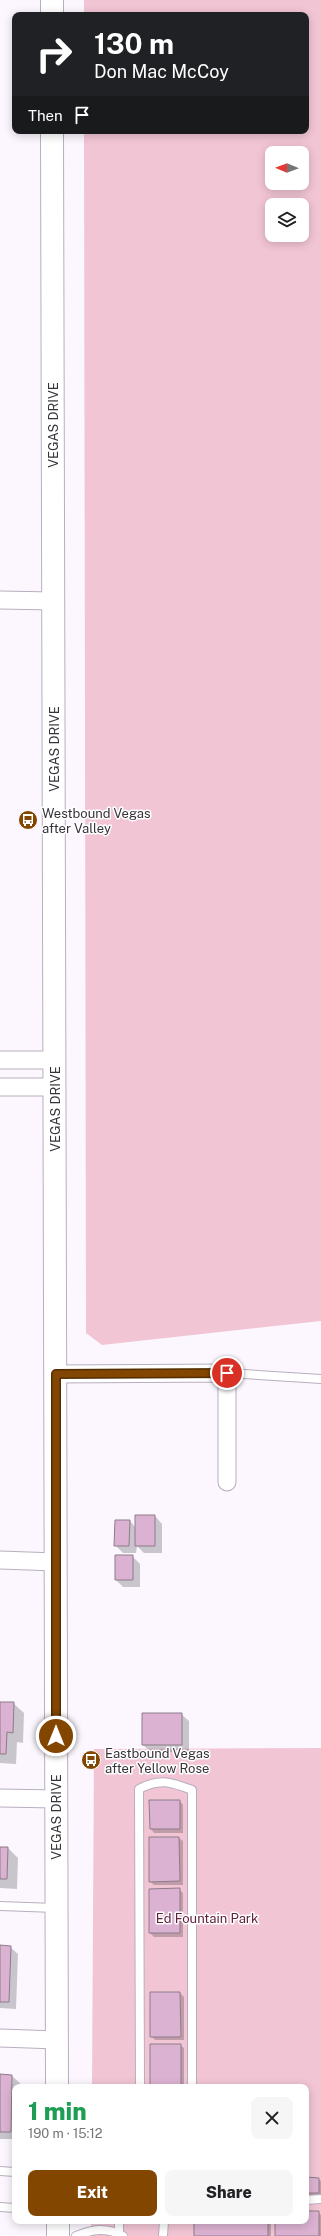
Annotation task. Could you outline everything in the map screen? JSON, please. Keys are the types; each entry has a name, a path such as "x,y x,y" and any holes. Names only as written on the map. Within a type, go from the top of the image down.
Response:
{"main road":[{"path":"52,0 52,12"},
{"name":"VEGAS DRIVE","path":"52,134 57,2084"},
{"path":"58,2224 58,2236"}],"street":[{"path":"0,600 53,601"},
{"path":"0,1060 54,1060"},
{"path":"0,1087 54,1087"},
{"path":"56,1374 227,1373 227,1482"},
{"path":"0,1560 56,1562"},
{"path":"0,1798 56,1799"},
{"path":"0,2038 57,2040"}],"lane":[{"path":"227,1373 321,1379"},
{"path":"140,2084 139,1789 150,1783 162,1781 175,1783 192,1790 192,2084"},
{"path":"0,1906 57,1908"},
{"path":"0,2171 12,2172"},
{"path":"309,2200 321,2199"},
{"path":"0,2207 12,2208"},
{"path":"119,2224 121,2235"},
{"path":"163,2236 164,2224"},
{"path":"76,2236 92,2230 109,2230 121,2235"}],"green space":[{"path":"84,0 321,0 321,1321 102,1345 86,1333 84,134 309,134 309,12 84,12"},
{"name":"Ed Fountain Park","path":"321,1748 321,2236 91,2236 91,2224 309,2224 309,2084 92,2084 94,1749"}],"building":[{"path":"135,1515 155,1515 155,1546 135,1546"},
{"path":"115,1520 130,1520 129,1546 114,1546"},
{"path":"115,1555 133,1555 133,1580 115,1580"},
{"path":"0,1702 14,1702 13,1733 7,1732 6,1754 0,1754"},
{"path":"142,1713 182,1713 182,1745 142,1745"},
{"path":"149,1800 180,1800 180,1829 150,1829"},
{"path":"149,1837 179,1837 180,1881 149,1882"},
{"path":"0,1847 8,1847 7,1879 0,1879"},
{"path":"180,1888 180,1933 149,1933 149,1889"},
{"path":"0,1945 11,1946 9,2002 0,2002"},
{"path":"150,1992 180,1992 181,2037 150,2037"},
{"path":"150,2044 181,2044 181,2084 150,2084"},
{"path":"0,2074 12,2075 11,2132 0,2132"},
{"path":"309,2177 319,2178 319,2193 309,2193"},
{"path":"309,2211 319,2211 319,2236 275,2236 275,2224 309,2224"},
{"path":"194,2224 268,2224 268,2236 194,2236"}],"place":[{"name":"Westbound Vegas after Valley","path":"28,820"},
{"name":"Eastbound Vegas after Yellow Rose","path":"91,1760"}],"route":[{"path":"56,1736 56,1374 227,1373"}]}
